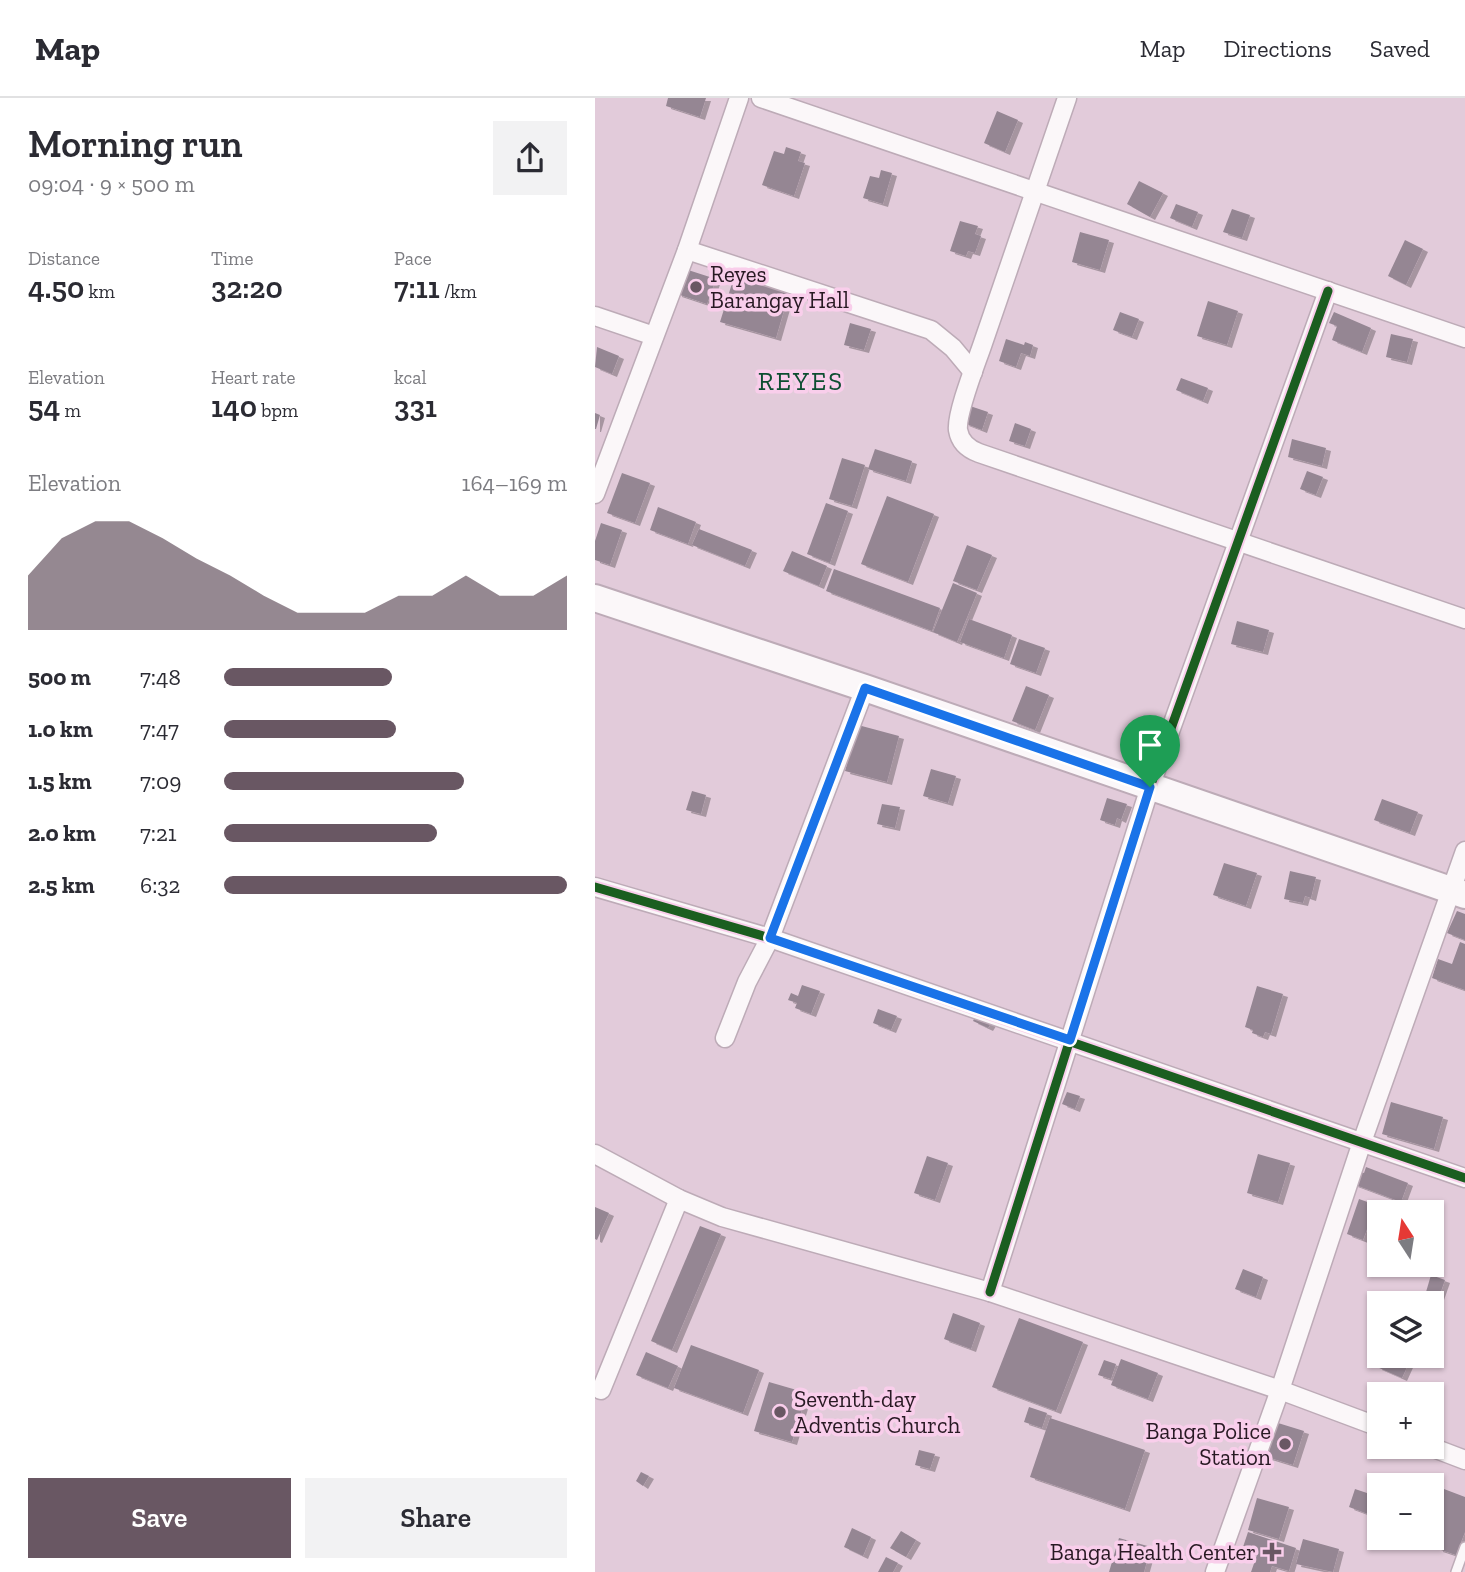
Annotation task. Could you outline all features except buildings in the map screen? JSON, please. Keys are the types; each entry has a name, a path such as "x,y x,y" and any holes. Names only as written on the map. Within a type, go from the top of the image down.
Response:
{"main road":[{"path":"595,597 1458,892"}],"street":[{"path":"595,494 687,250 739,98"},
{"path":"761,98 1465,338"},
{"path":"1067,98 959,420 958,431 969,450 1465,619"},
{"path":"687,250 931,330 953,348 973,372"},
{"path":"990,1292 1150,787 1328,290"},
{"path":"595,316 654,336"},
{"path":"725,1038 747,982 770,938 865,688"},
{"path":"1215,1572 1280,1390 1361,1142 1458,892 1465,851"},
{"path":"595,887 770,938 1465,1178"},
{"path":"595,1154 679,1199 722,1217 990,1292 1280,1390 1367,1423"},
{"path":"601,1390 679,1199"},
{"path":"1444,1452 1465,1460"}],"lane":[{"path":"1456,1572 1465,1548"}],"cycle path":[{"path":"990,1292 1150,787 1328,291"},
{"path":"595,887 770,938 1465,1178"}],"place":[{"name":"Reyes Barangay Hall","path":"696,287"},
{"name":"Seventh-day Adventis Church","path":"780,1412"},
{"name":"Banga Police Station","path":"1285,1444"},
{"name":"Banga Health Center","path":"1272,1552"}],"district":[{"name":"REYES","path":"801,381"}],"route":[{"path":"865,688 1150,787 1070,1040 770,938 865,688"}]}
